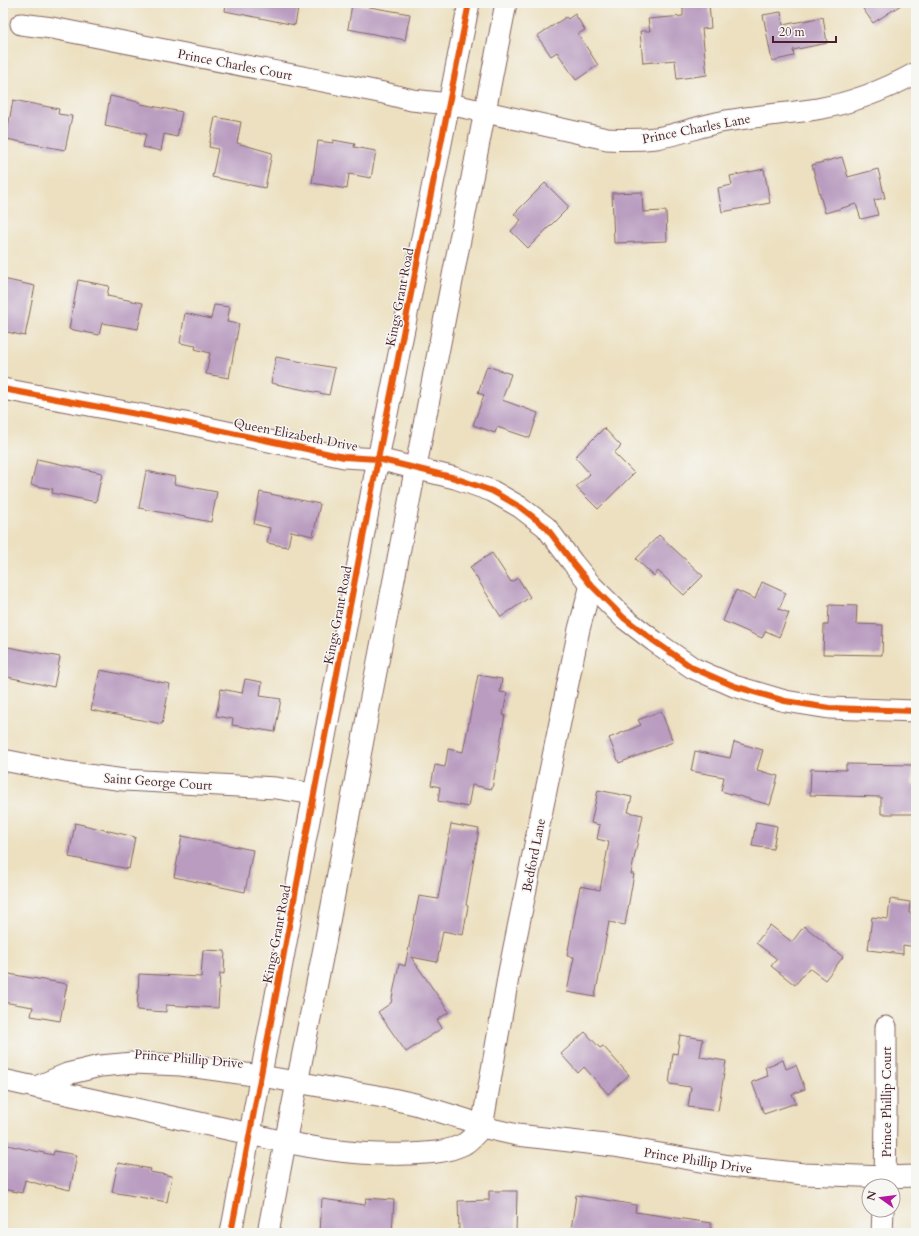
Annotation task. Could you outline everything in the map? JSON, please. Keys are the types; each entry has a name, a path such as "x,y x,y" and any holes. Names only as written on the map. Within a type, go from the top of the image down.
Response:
{"street":[{"name":"Kings Grant Road","path":"232,1233 378,459 469,3"},
{"path":"268,1233 506,3"},
{"name":"Prince Charles Court","path":"21,24 52,28 412,100 449,104"},
{"name":"Prince Charles Lane","path":"449,104 608,138 630,140 657,138 720,122 766,114 818,108 856,99 893,86 916,73"},
{"name":"Queen Elizabeth Drive","path":"3,389 185,423 344,457 378,459 417,467 492,491 520,507 546,527 591,585 624,618 693,668 734,686 785,701 829,708 916,711"},
{"name":"Bedford Lane","path":"482,1127 509,972 579,629 591,585"},
{"name":"Saint George Court","path":"3,760 65,772 124,780 276,788 314,794"},
{"name":"Prince Phillip Court","path":"885,1178 886,1027"},
{"name":"Prince Phillip Drive","path":"36,1087 74,1072 100,1066 134,1063 181,1065 297,1082 415,1104 467,1120 482,1127 517,1135 614,1146 730,1166 861,1180"},
{"path":"3,1080 285,1143 330,1151 381,1155 430,1153 451,1149 466,1143 482,1127"},
{"name":"Prince Phillip Drive","path":"901,1179 916,1176"},
{"path":"882,1233 883,1218"}],"building":[{"path":"226,3 299,3 295,25 225,11"},
{"path":"859,3 904,3 873,23"},
{"path":"352,4 410,14 405,40 348,29"},
{"path":"709,4 711,28 702,29 707,75 677,79 675,60 643,63 640,31 650,31 648,19 683,16 683,6"},
{"path":"781,12 783,25 823,17 827,43 793,50 794,56 772,61 763,15"},
{"path":"575,14 585,30 578,34 598,65 576,80 557,52 551,56 537,36 566,17 568,19"},
{"path":"110,96 182,112 177,137 164,134 161,151 143,147 146,134 105,126"},
{"path":"13,100 59,109 58,114 72,116 65,150 6,139"},
{"path":"215,117 241,122 237,143 272,153 265,188 212,177 218,149 209,147"},
{"path":"333,140 355,144 354,147 376,151 371,178 349,174 347,189 312,183 318,141 333,143"},
{"path":"842,157 848,177 878,169 885,198 874,200 878,215 861,219 856,204 825,213 812,165"},
{"path":"764,169 770,203 722,212 718,188 732,185 730,176"},
{"path":"545,183 569,207 528,248 511,231 521,220 514,214"},
{"path":"642,192 643,212 666,211 667,241 614,243 612,193"},
{"path":"3,279 35,286 25,336 3,331"},
{"path":"78,280 109,286 107,296 143,303 138,329 102,323 99,335 69,329"},
{"path":"214,305 230,307 227,322 239,324 229,378 206,374 210,353 195,349 196,346 180,343 185,313 211,319"},
{"path":"276,357 335,368 329,395 271,383"},
{"path":"487,366 511,374 502,400 538,413 530,438 497,427 495,433 473,425 484,395 478,393"},
{"path":"604,428 621,446 614,453 634,473 598,509 576,487 590,474 575,457"},
{"path":"37,459 102,473 96,502 52,493 53,489 31,485"},
{"path":"146,471 175,477 174,484 217,492 211,522 139,508"},
{"path":"260,492 320,504 313,536 291,531 288,547 267,543 270,528 254,524"},
{"path":"659,535 703,576 684,595 658,571 654,576 636,559"},
{"path":"492,553 511,582 518,578 530,597 501,617 470,567"},
{"path":"762,582 786,593 779,609 789,613 779,637 766,631 762,638 723,621 736,590 755,599"},
{"path":"829,605 857,606 856,624 883,625 882,655 823,654 824,625 828,625"},
{"path":"3,646 60,657 54,687 3,676"},
{"path":"100,670 170,684 162,724 91,710"},
{"path":"478,675 502,679 500,692 507,693 503,715 505,715 492,789 472,785 468,807 438,801 440,787 431,785 435,765 445,767 448,749 463,752"},
{"path":"245,679 262,682 260,696 281,699 275,732 232,725 233,719 216,716 221,689 242,693"},
{"path":"661,711 673,742 619,763 609,738 641,725 638,720"},
{"path":"734,742 763,750 757,770 778,776 770,805 721,791 724,777 691,771 695,751 730,758"},
{"path":"846,764 913,765 912,785 916,786 916,814 881,814 881,797 810,795 811,769 846,770"},
{"path":"598,790 632,797 628,812 643,815 631,874 634,874 625,925 609,922 595,997 567,992 574,957 567,956 580,886 600,890 609,842 597,839 600,825 591,823"},
{"path":"756,822 777,826 773,849 752,846"},
{"path":"75,823 135,837 129,869 69,857"},
{"path":"451,824 479,829 466,905 468,906 463,935 443,931 437,962 411,957 449,1012 437,1020 442,1028 406,1052 378,1012 391,1003 399,964 405,966 419,896 438,899"},
{"path":"182,836 253,850 245,892 174,877"},
{"path":"890,899 910,902 909,913 916,914 916,947 903,945 903,954 868,950 872,917 888,919"},
{"path":"770,925 792,942 804,926 843,957 825,980 809,968 795,985 771,966 777,959 756,943"},
{"path":"203,950 225,951 224,974 220,973 218,1008 166,1005 166,1012 137,1010 139,974 201,977"},
{"path":"3,973 67,984 60,1021 31,1016 33,1007 3,1002"},
{"path":"585,1032 600,1048 603,1046 629,1075 608,1094 584,1067 578,1073 561,1054"},
{"path":"680,1035 703,1039 700,1057 726,1061 718,1111 688,1107 691,1087 669,1084 673,1053 677,1054"},
{"path":"783,1060 786,1069 796,1065 805,1089 792,1094 796,1103 764,1114 752,1082 768,1076 765,1067"},
{"path":"7,1145 53,1155 54,1151 77,1155 70,1190 49,1185 46,1186 25,1180 22,1193 3,1189 3,1165"},
{"path":"118,1163 151,1169 150,1172 172,1176 167,1202 112,1192"},
{"path":"489,1191 517,1191 516,1233 491,1233 491,1230 459,1231 458,1201 489,1200"},
{"path":"576,1195 636,1205 635,1212 711,1223 711,1233 593,1233 571,1230"},
{"path":"366,1198 394,1200 392,1233 320,1233 322,1199 365,1205"}],"cycle path":[{"path":"231,1233 378,459 469,3"},
{"path":"3,389 185,423 344,457 378,459 455,478 492,491 520,507 546,527 591,585 624,618 693,668 734,686 785,701 829,708 916,711"}]}
